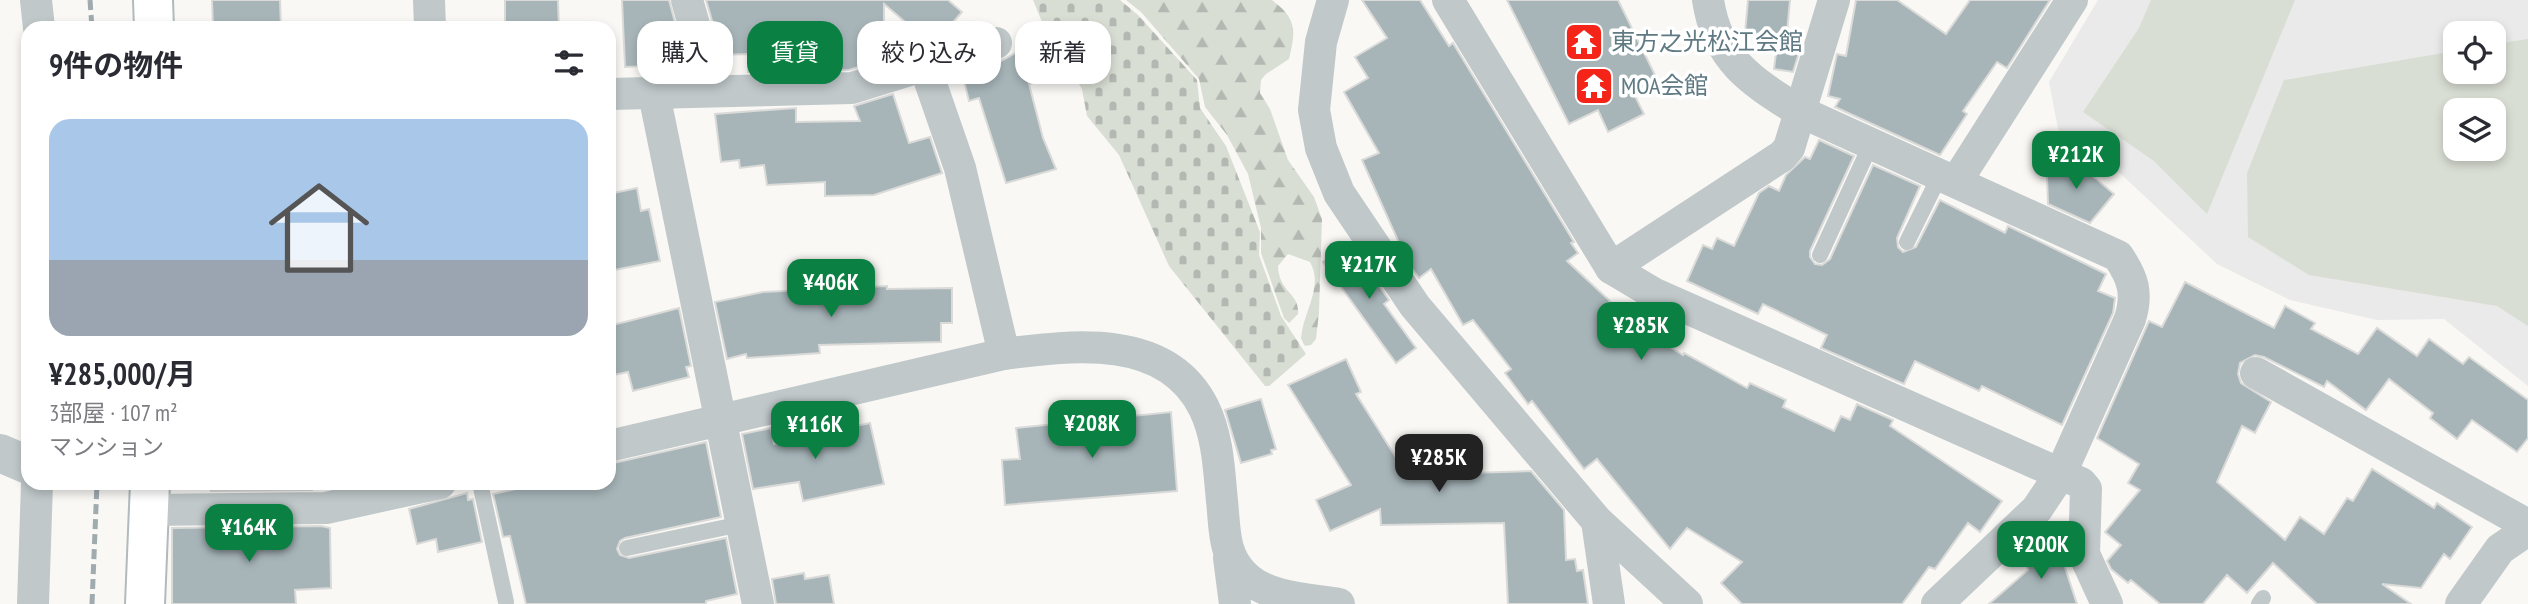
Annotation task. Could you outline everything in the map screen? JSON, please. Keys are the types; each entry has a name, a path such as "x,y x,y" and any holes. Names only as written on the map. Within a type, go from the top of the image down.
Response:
{"main road":[{"path":"153,0 154,21"},
{"path":"145,604 150,497"}],"street":[{"path":"36,0 38,21"},
{"path":"429,0 430,21"},
{"path":"687,0 713,91"},
{"path":"1334,0 1321,42 1314,110 1321,148 1339,193 1415,306 1597,521 1688,604"},
{"path":"1448,0 1611,268 1653,293 2081,482 2086,489 2084,554 2107,604"},
{"path":"1708,0 1712,27 1736,65 1762,88 1799,111 2118,256 2131,275 2136,298 2130,319 2060,472 2037,509 1937,604"},
{"path":"1611,268 1782,156 1789,148 1834,0"},
{"path":"1948,179 2071,0"},
{"path":"616,94 852,88 866,84"},
{"path":"931,84 960,168 1004,354"},
{"path":"654,93 718,422 758,604"},
{"path":"616,444 1004,354 1060,346 1103,348 1137,354 1164,364 1186,380 1204,408 1216,441 1235,604"},
{"path":"2256,373 2528,525"},
{"path":"0,453 21,461"},
{"path":"33,604 37,490"},
{"path":"150,497 326,508 377,490"},
{"path":"1597,521 1609,604"},
{"path":"2461,604 2500,550 2528,530"},
{"path":"1229,558 1245,577 1258,587 1339,604"}],"lane":[{"path":"1820,255 1871,144"},
{"path":"1907,242 1948,179"},
{"path":"482,490 506,602"},
{"path":"627,548 741,524"}],"shaded area":[{"path":"2098,0 2528,0 2528,386 2444,319 2377,320 2290,300 2217,264 2122,175 2058,129 2049,82"}],"green space":[{"path":"1033,0 1120,0 1138,15 1197,80 1200,108 1226,146 1260,232 1259,255 1281,316 1306,354 1269,386 1265,386 1169,266 1119,155 1087,116 1079,84 1111,84 1111,21 1042,21"},
{"path":"1126,0 1272,0 1290,19 1293,40 1289,59 1266,74 1261,80 1260,93 1270,109 1288,160 1314,197 1322,219 1319,313 1316,339 1311,345 1305,346 1301,338 1314,290 1314,271 1310,262 1288,254 1278,266 1282,282 1298,307 1298,314 1289,323 1284,318 1261,253 1261,228 1248,174 1227,135 1205,107 1199,79 1141,12"},
{"path":"2151,0 2295,0 2207,214 2154,161 2083,112 2139,28"},
{"path":"2528,39 2528,326 2497,306 2309,275 2248,237 2247,173 2284,80 2443,53 2443,84 2506,84 2506,42"}],"building":[{"path":"212,0 280,0 281,21 213,21"},
{"path":"505,0 558,0 559,21 505,21"},
{"path":"622,0 669,0 675,21 637,21 637,67 625,67"},
{"path":"706,0 948,0 962,12 954,21 904,21 884,4 884,21 857,21 857,67 849,70 843,70 843,21 747,21 747,54 733,55 733,21 712,21"},
{"path":"1362,0 1420,0 1449,46 1453,43 1574,242 1571,243 1578,253 1567,261 1610,301 1605,306 1683,355 1684,353 1747,388 1750,383 1786,400 1783,407 1834,431 1841,416 1850,420 1857,404 1893,420 1890,426 2002,501 1980,532 1968,523 1935,569 1929,567 1902,604 1742,604 1721,583 1742,562 1687,528 1670,549 1597,459 1584,469 1532,401 1528,404 1505,373 1511,369 1473,320 1463,325 1431,269 1419,278 1408,263 1362,160 1379,153 1344,92 1368,78 1355,57 1387,38"},
{"name":"東方之光松江会館","path":"1507,0 1618,0 1660,85 1635,96 1644,114 1608,132 1598,110 1569,124"},
{"path":"1748,0 1790,0 1786,43 1801,46 1793,72 1774,69 1776,53 1757,51 1759,34 1745,33"},
{"path":"1856,0 1897,0 1946,34 1970,0 2050,0 2007,68 1997,62 1963,111 1967,114 1940,155 1835,107 1840,99 1828,96 1837,54 1846,56"},
{"path":"1015,53 1015,84 1029,84 1043,138 1056,169 1006,183 979,98 969,101 965,84 1001,84 1001,61"},
{"path":"893,94 909,143 930,137 942,173 874,195 825,196 825,182 767,185 764,165 740,168 739,160 721,162 715,114 796,108 796,122 860,121 854,106"},
{"path":"1819,140 1854,156 1810,251 1810,257 1815,264 1822,265 1830,259 1873,165 1920,186 1897,238 1898,247 1903,252 1916,247 1940,200 2005,233 2008,226 2106,274 2098,291 2115,298 2113,313 2062,425 1982,386 1979,391 1915,361 1904,384 1821,348 1827,335 1763,304 1758,314 1687,281 1703,245 1712,249 1717,238 1734,246 1759,193 1769,186 1779,191 1786,175 1805,157 1810,159"},
{"path":"2067,154 2114,194 2090,223 2048,204 2047,177"},
{"path":"637,188 641,211 649,209 660,261 616,270 616,192"},
{"path":"1349,243 1389,300 1384,304 1416,348 1396,363 1323,262"},
{"path":"2185,282 2274,328 2285,306 2315,323 2311,329 2358,354 2377,328 2417,356 2429,339 2463,364 2469,357 2528,400 2528,438 2517,452 2472,420 2457,439 2430,418 2433,413 2389,379 2366,410 2327,381 2324,387 2264,357 2255,355 2240,363 2238,374 2241,383 2271,402 2255,433 2242,426 2217,482 2285,540 2300,517 2324,534 2347,498 2353,501 2372,469 2434,508 2437,503 2472,527 2450,559 2444,554 2421,588 2382,584 2411,604 2317,604 2273,563 2247,593 2227,575 2203,604 2160,604 2131,580 2128,583 2111,569 2107,561 2121,545 2105,532 2140,490 2128,483 2139,464 2097,438 2149,321 2162,327"},
{"path":"887,286 887,289 952,288 952,323 941,323 941,342 819,345 820,353 747,358 746,354 727,359 715,302 763,292"},
{"path":"679,308 691,366 686,367 689,377 633,391 628,372 616,375 616,324"},
{"path":"1346,359 1361,392 1356,394 1407,475 1531,471 1564,510 1566,560 1575,559 1577,571 1583,570 1588,604 1508,604 1504,523 1381,525 1380,509 1330,531 1316,500 1351,485 1288,385"},
{"path":"1261,399 1276,449 1271,450 1272,454 1241,463 1225,410"},
{"path":"1171,412 1177,491 1005,505 1002,460 1020,459 1016,428"},
{"path":"870,423 884,484 803,501 799,482 753,489 742,434 771,428 774,444"},
{"path":"706,442 721,517 625,538 620,541 617,549 620,555 629,558 726,538 737,594 706,601 706,604 526,604 510,536 503,537 493,494 511,490 616,490 616,462"},
{"path":"211,490 312,490 211,491"},
{"path":"467,493 468,500 473,499 482,542 438,552 436,539 417,544 409,509"},
{"path":"172,528 330,528 331,588 295,590 296,604 172,604"},
{"path":"2057,543 2077,604 1989,604 2028,570 2022,554"},
{"path":"804,573 805,579 829,575 834,604 776,604 772,579"}],"railway":[{"path":"90,0 92,21"},
{"path":"92,604 97,490"}],"place":[{"name":"東方之光松江会館","path":"1584,42"},
{"name":"MOA会館","path":"1594,86"}]}
